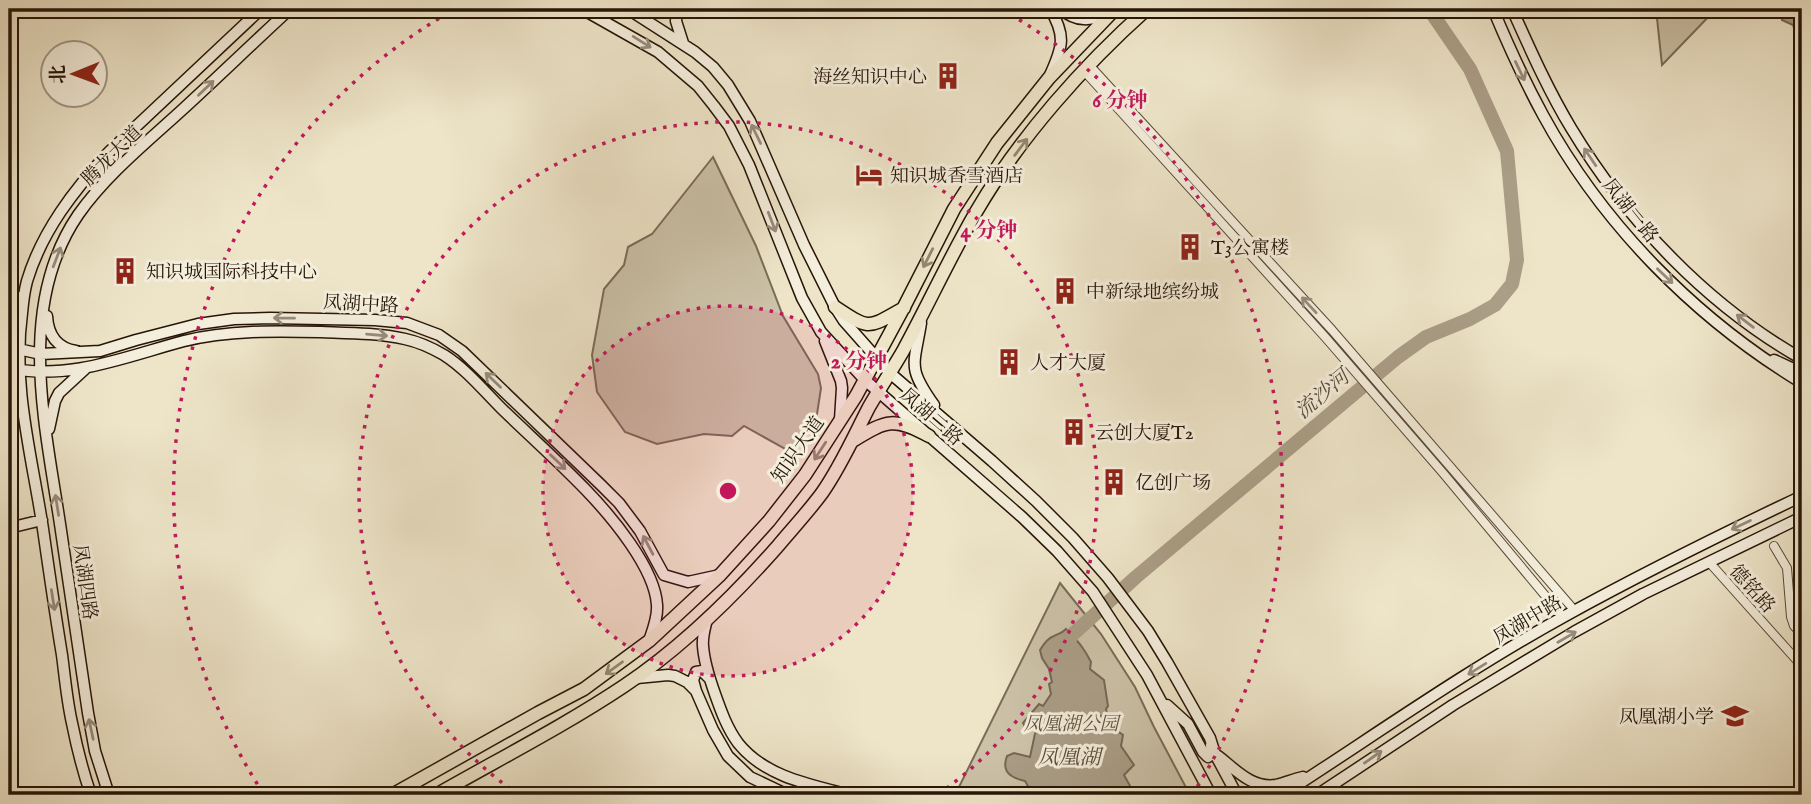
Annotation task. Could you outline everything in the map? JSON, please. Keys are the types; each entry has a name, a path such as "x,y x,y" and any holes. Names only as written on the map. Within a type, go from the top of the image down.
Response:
{"main road":[{"path":"436,795 540,737 634,678 679,644 764,562 835,473 978,209 1008,164 1046,114 1147,9"},
{"name":"知识大道","path":"392,795 584,689 649,641 720,575 797,484 840,420 865,380 968,186 1016,118 1049,78 1112,12"},
{"path":"835,307 856,321 871,325 904,307"},
{"path":"853,440 888,423 909,425 929,436"}],"street":[{"name":"腾龙大道","path":"30,460 14,369 14,349 27,282 44,241 74,191 88,175 261,9"},
{"name":"腾龙大道","path":"39,372 42,309 55,261 79,214 102,186 290,9"},
{"name":"凤湖二路","path":"582,9 658,52 698,86 729,126 749,165 802,298 821,332 878,393 1022,517 1093,592 1142,666 1211,795"},
{"name":"凤湖二路","path":"628,9 682,43 713,67 728,85 750,121 804,244 844,321 890,373 1036,501 1108,578 1167,662 1210,738 1215,754 1237,795"},
{"path":"677,9 676,21 682,43"},
{"path":"1049,78 1062,41 1058,23 1050,9"},
{"path":"1061,9 1081,20 1094,19 1112,12"},
{"name":"凤湖一路","path":"1493,9 1520,72 1543,116 1608,213 1642,253 1698,307 1758,354 1802,383"},
{"name":"凤湖一路","path":"1512,9 1569,126 1624,204 1678,264 1704,288 1758,331 1802,359"},
{"path":"1087,69 1354,356 1575,611"},
{"path":"1087,69 1443,472 1563,617"},
{"path":"9,316 27,282 48,288 47,321 54,339 68,350 100,351"},
{"path":"814,319 835,307"},
{"path":"923,310 914,360 915,373 922,389 944,419 929,436"},
{"name":"凤湖中路","path":"14,349 41,354 100,351 198,324 234,319 375,320 422,327 439,334 462,351 619,503 640,531 664,575"},
{"path":"821,332 841,381 840,420"},
{"name":"凤湖中路","path":"14,369 39,372 85,369 187,341 238,333 376,334 419,342 458,366 600,505 625,535 655,593 657,609 649,641"},
{"path":"113,347 118,361"},
{"path":"1758,354 1802,373"},
{"path":"46,439 59,393 85,369"},
{"name":"凤湖四路","path":"39,372 46,439 88,713 109,795"},
{"path":"30,460 50,458"},
{"name":"凤湖四路","path":"30,460 42,520 71,720 91,795"},
{"name":"凤湖中路","path":"1282,795 1446,688 1563,617 1704,543 1802,496"},
{"path":"1781,527 1802,509"},
{"name":"凤湖中路","path":"1318,795 1453,705 1544,650 1643,594 1802,517"},
{"path":"9,528 42,520"},
{"path":"1774,546 1787,568 1791,617 1794,626 1802,634"},
{"name":"德铭路","path":"1709,562 1802,666"},
{"path":"651,584 660,587 665,581 664,575 688,582 720,575"},
{"path":"707,619 702,645 709,678 738,743 754,759 780,775 850,795"},
{"path":"709,678 702,671 696,672 693,680 713,730 728,757 750,777 788,795"},
{"path":"634,678 675,676 696,691"},
{"path":"1160,698 1188,724 1208,757 1212,750 1210,738"},
{"path":"1215,754 1245,778 1265,785 1274,785 1318,772 1331,786"},
{"path":"1196,765 1202,795"}],"green space":[{"path":"1656,9 1716,9 1662,65"},
{"path":"713,157 756,246 783,316 818,374 821,388 817,414 789,451 744,426 732,436 704,434 657,444 625,432 597,392 592,355 604,289 624,265 628,247 652,234"},
{"name":"凤凰湖公园","path":"1060,583 1101,634 1135,687 1190,795 955,795"}],"water":[{"path":"1780,9 1802,9 1802,37 1796,34 1793,25 1782,20"},
{"name":"凤凰湖","path":"1066,629 1080,644 1091,662 1090,669 1104,680 1107,715 1103,717 1094,714 1090,723 1098,728 1109,720 1109,725 1123,735 1121,746 1134,765 1124,775 1135,795 1033,795 1025,781 1015,778 1006,770 1007,756 1014,753 1030,757 1036,729 1026,729 1023,723 1039,704 1043,706 1051,694 1049,669 1040,650 1050,638"}],"waterway":[{"name":"流沙河","path":"1065,650 1072,635 1136,577 1398,357 1426,337 1470,319 1495,305 1512,284 1517,260 1507,151 1470,69 1429,9"}],"place":[{"name":"海丝知识中心","path":"948,76"},
{"name":"知识城香雪酒店","path":"869,175"},
{"name":"T3公寓楼","path":"1190,247"},
{"name":"知识城国际科技中心","path":"125,271"},
{"name":"中新绿地缤纷城","path":"1065,291"},
{"name":"人才大厦","path":"1009,362"},
{"name":"云创大厦T2","path":"1074,432"},
{"name":"亿创广场","path":"1114,482"},
{"name":"凤凰湖小学","path":"1735,716"}]}
